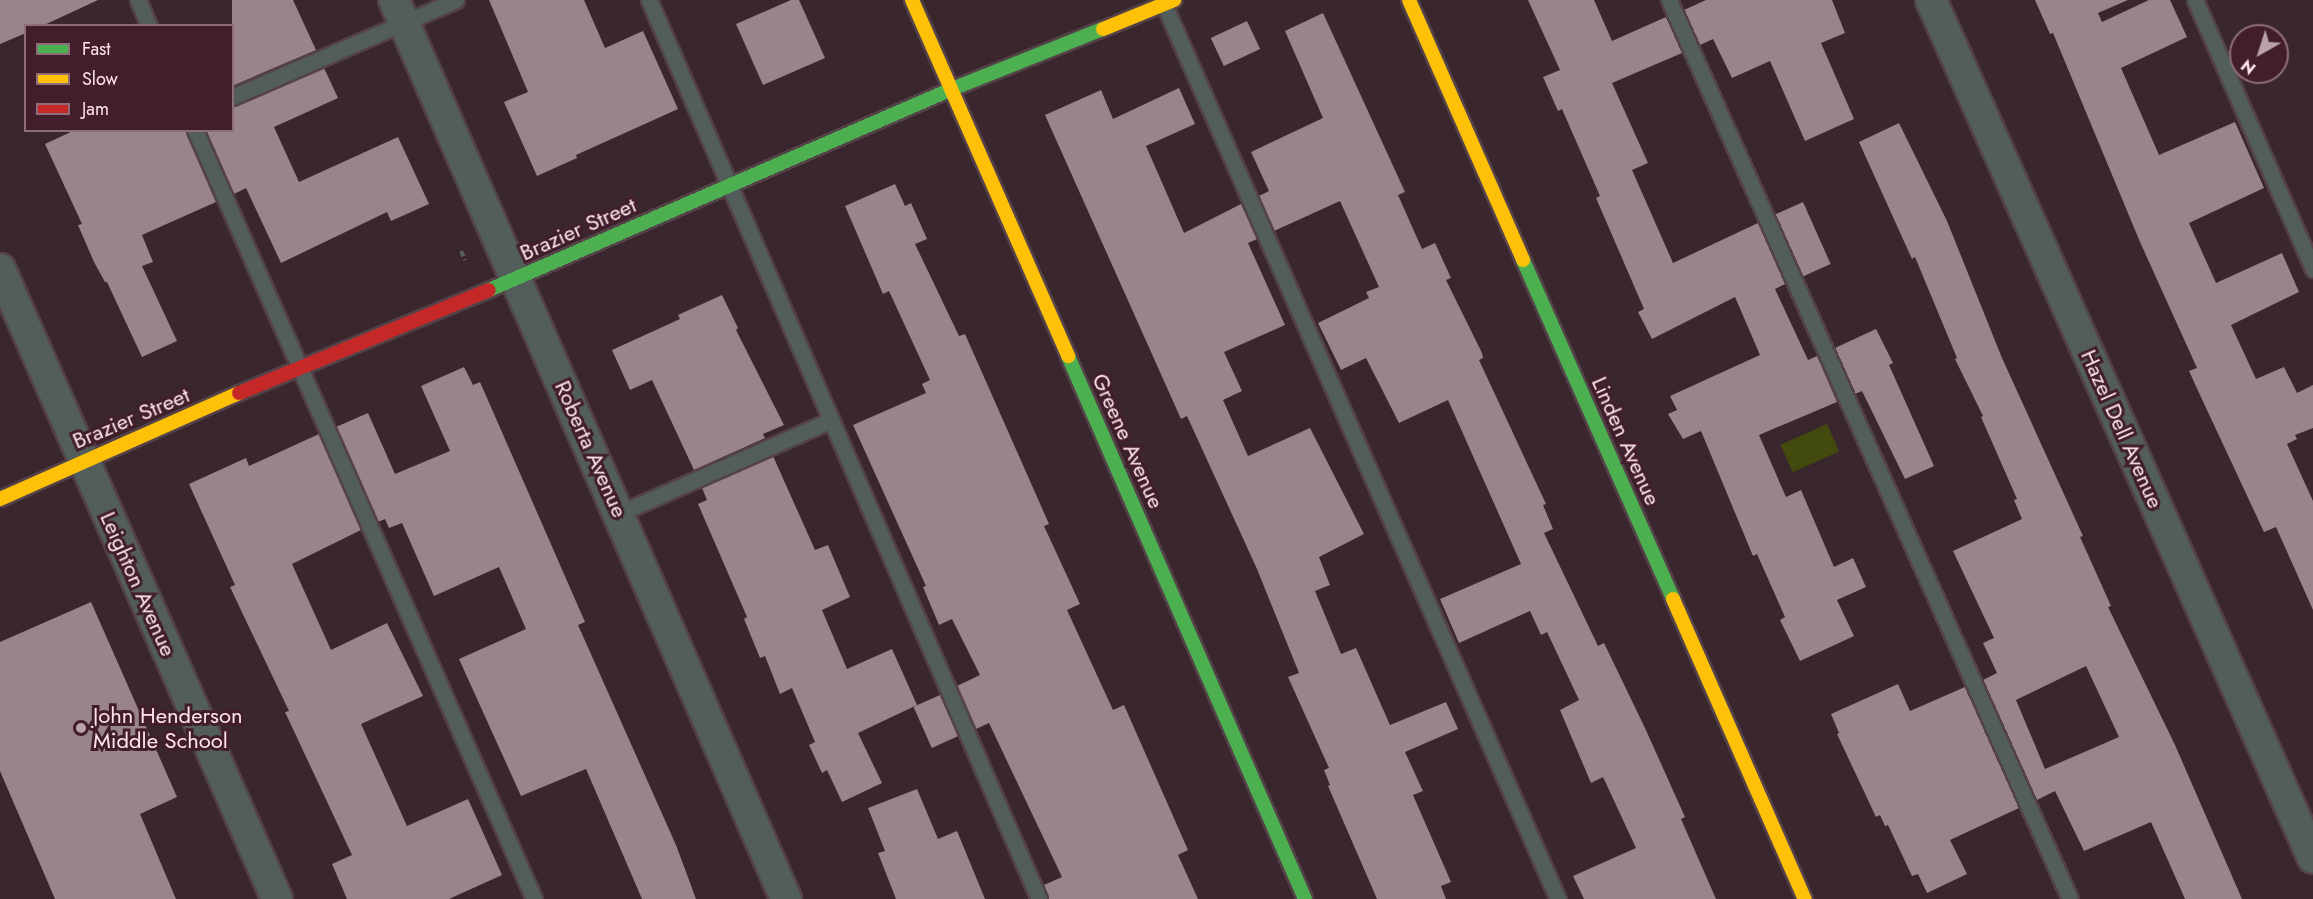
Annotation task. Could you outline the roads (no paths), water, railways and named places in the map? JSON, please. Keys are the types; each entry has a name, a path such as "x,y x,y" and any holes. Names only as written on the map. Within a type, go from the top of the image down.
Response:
{"street":[{"name":"Greene Avenue","path":"912,0 1305,899"},
{"name":"Linden Avenue","path":"1409,0 1805,899"},
{"name":"Hazel Dell Avenue","path":"1931,0 2313,858"},
{"name":"Brazier Street","path":"0,499 300,366 516,279 952,89 1167,2"},
{"name":"Roberta Avenue","path":"399,11 620,513 786,899"},
{"name":"Leighton Avenue","path":"0,269 277,899"}],"lane":[{"path":"138,0 148,24"},
{"path":"234,96 399,11 456,0"},
{"path":"649,0 1040,899"},
{"path":"1669,0 2070,899"},
{"path":"2195,0 2313,269"},
{"path":"1167,2 1558,899"},
{"path":"196,132 534,899"},
{"path":"620,513 831,420"}],"place":[{"name":"John Henderson Middle School","path":"81,728"}]}
